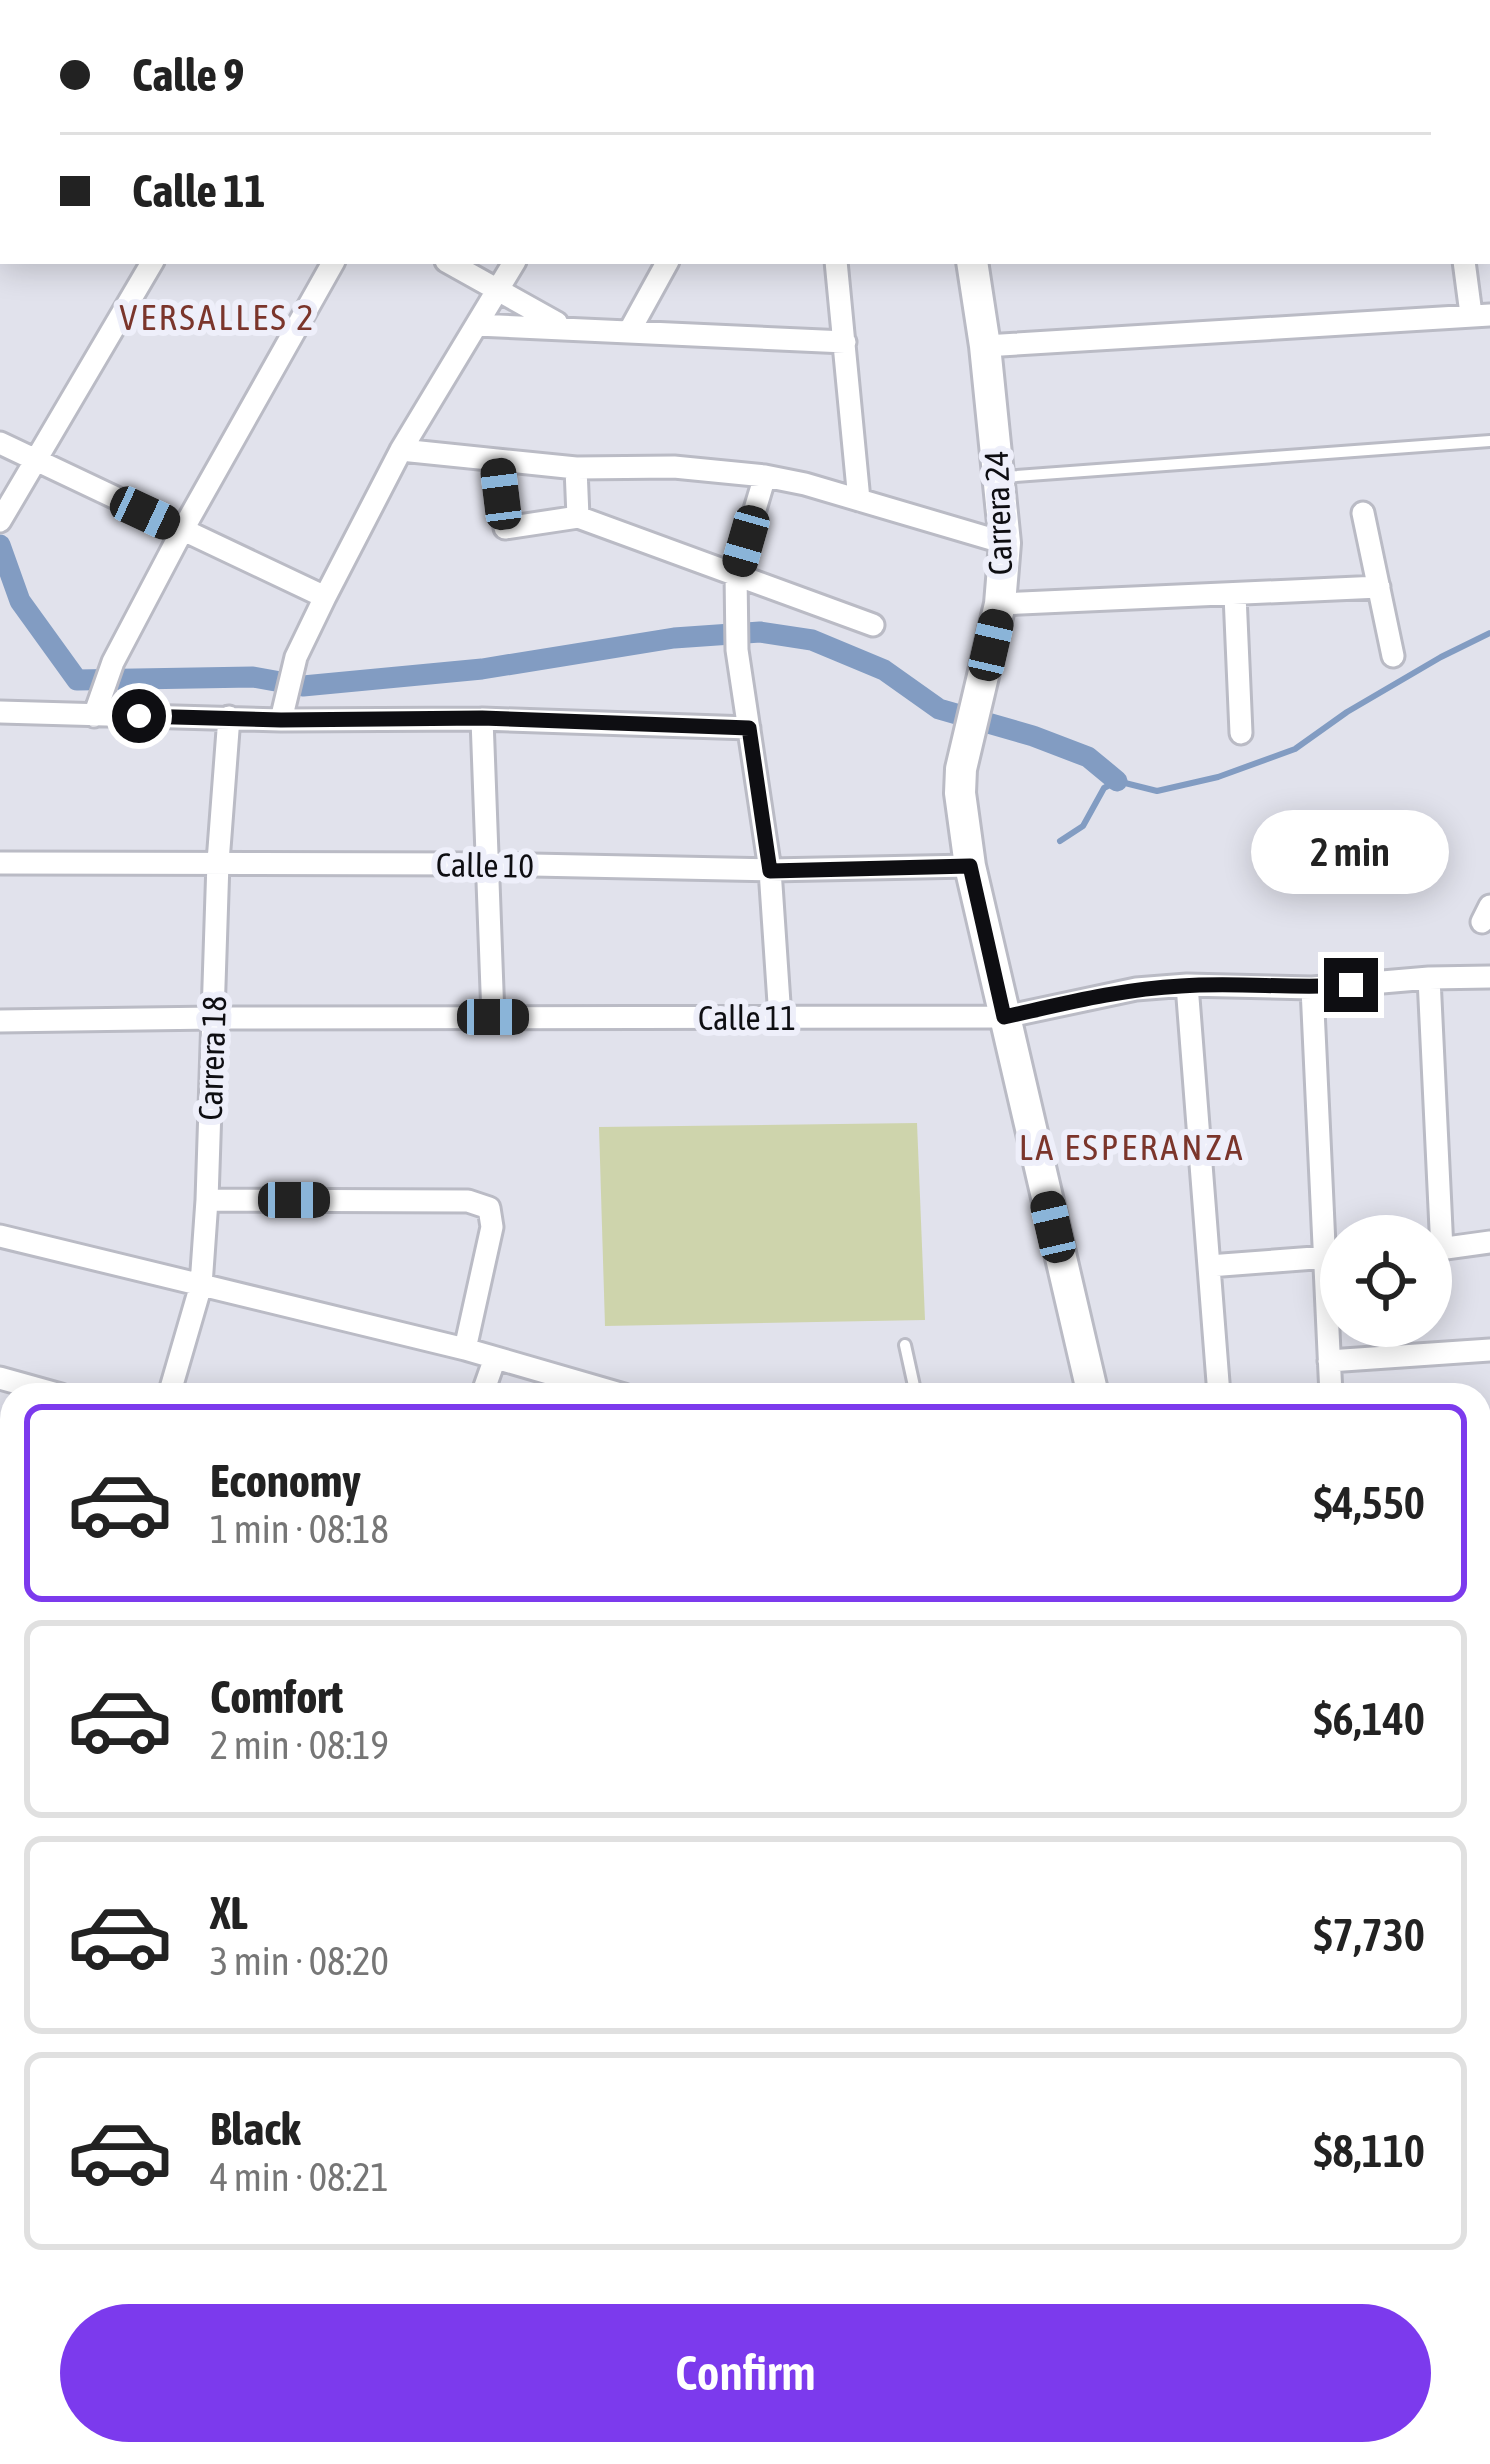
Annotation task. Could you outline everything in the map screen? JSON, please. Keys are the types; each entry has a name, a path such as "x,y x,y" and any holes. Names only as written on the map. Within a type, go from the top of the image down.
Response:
{"street":[{"path":"0,521 151,264"},
{"path":"94,716 113,662 182,531 332,264"},
{"path":"451,264 562,327"},
{"path":"281,720 296,656 325,597 401,450 513,264"},
{"path":"630,330 666,264"},
{"path":"836,264 859,500"},
{"name":"Carrera 24","path":"972,264 1005,543 1000,604 964,747 960,793 970,866 1090,1383"},
{"path":"985,346 1481,314 1465,264"},
{"path":"477,325 845,342"},
{"path":"0,443 325,597"},
{"path":"401,450 576,468 674,467 764,476 1005,543"},
{"path":"497,460 505,528 578,517 873,625"},
{"path":"576,468 578,517"},
{"path":"764,476 736,573 736,626 770,871 780,1018"},
{"path":"1363,513 1393,656"},
{"path":"1000,604 1379,587"},
{"path":"1235,595 1241,733"},
{"path":"0,712 281,720 482,718 749,728"},
{"name":"Carrera 18","path":"172,1383 200,1285 229,717"},
{"path":"482,718 493,1017"},
{"name":"Calle 10","path":"0,863 770,871 970,866"},
{"name":"Calle 11","path":"0,1021 1004,1017 1136,989 1187,985 1312,988 1490,977"},
{"path":"1429,978 1436,1215"},
{"path":"1187,985 1218,1383"},
{"path":"1312,988 1329,1215"},
{"path":"207,1200 467,1201 489,1208 492,1227 465,1349"},
{"path":"0,1236 465,1349 582,1383"},
{"path":"1452,1248 1490,1242"},
{"path":"1209,1266 1320,1258"},
{"path":"1329,1347 1330,1383"},
{"path":"1329,1361 1490,1350"},
{"path":"486,1383 495,1358"}],"lane":[{"path":"1000,478 1490,441"},
{"path":"904,1345 913,1383"}],"green space":[{"path":"917,1123 925,1320 605,1326 599,1127"}],"waterway":[{"path":"0,545 20,601 77,680 253,677 303,686 482,669 674,638 760,632 812,640 884,670 939,709 1088,757 1117,781"},
{"path":"1060,841 1083,826 1104,788 1117,781 1157,791 1218,777 1295,749 1347,712 1490,633"}],"district":[{"name":"VERSALLES 2","path":"218,317"},
{"name":"LA ESPERANZA","path":"1132,1147"}],"route":[{"path":"139,716 482,718 749,728 770,871 970,866 1004,1017 1136,989 1351,985"}]}
